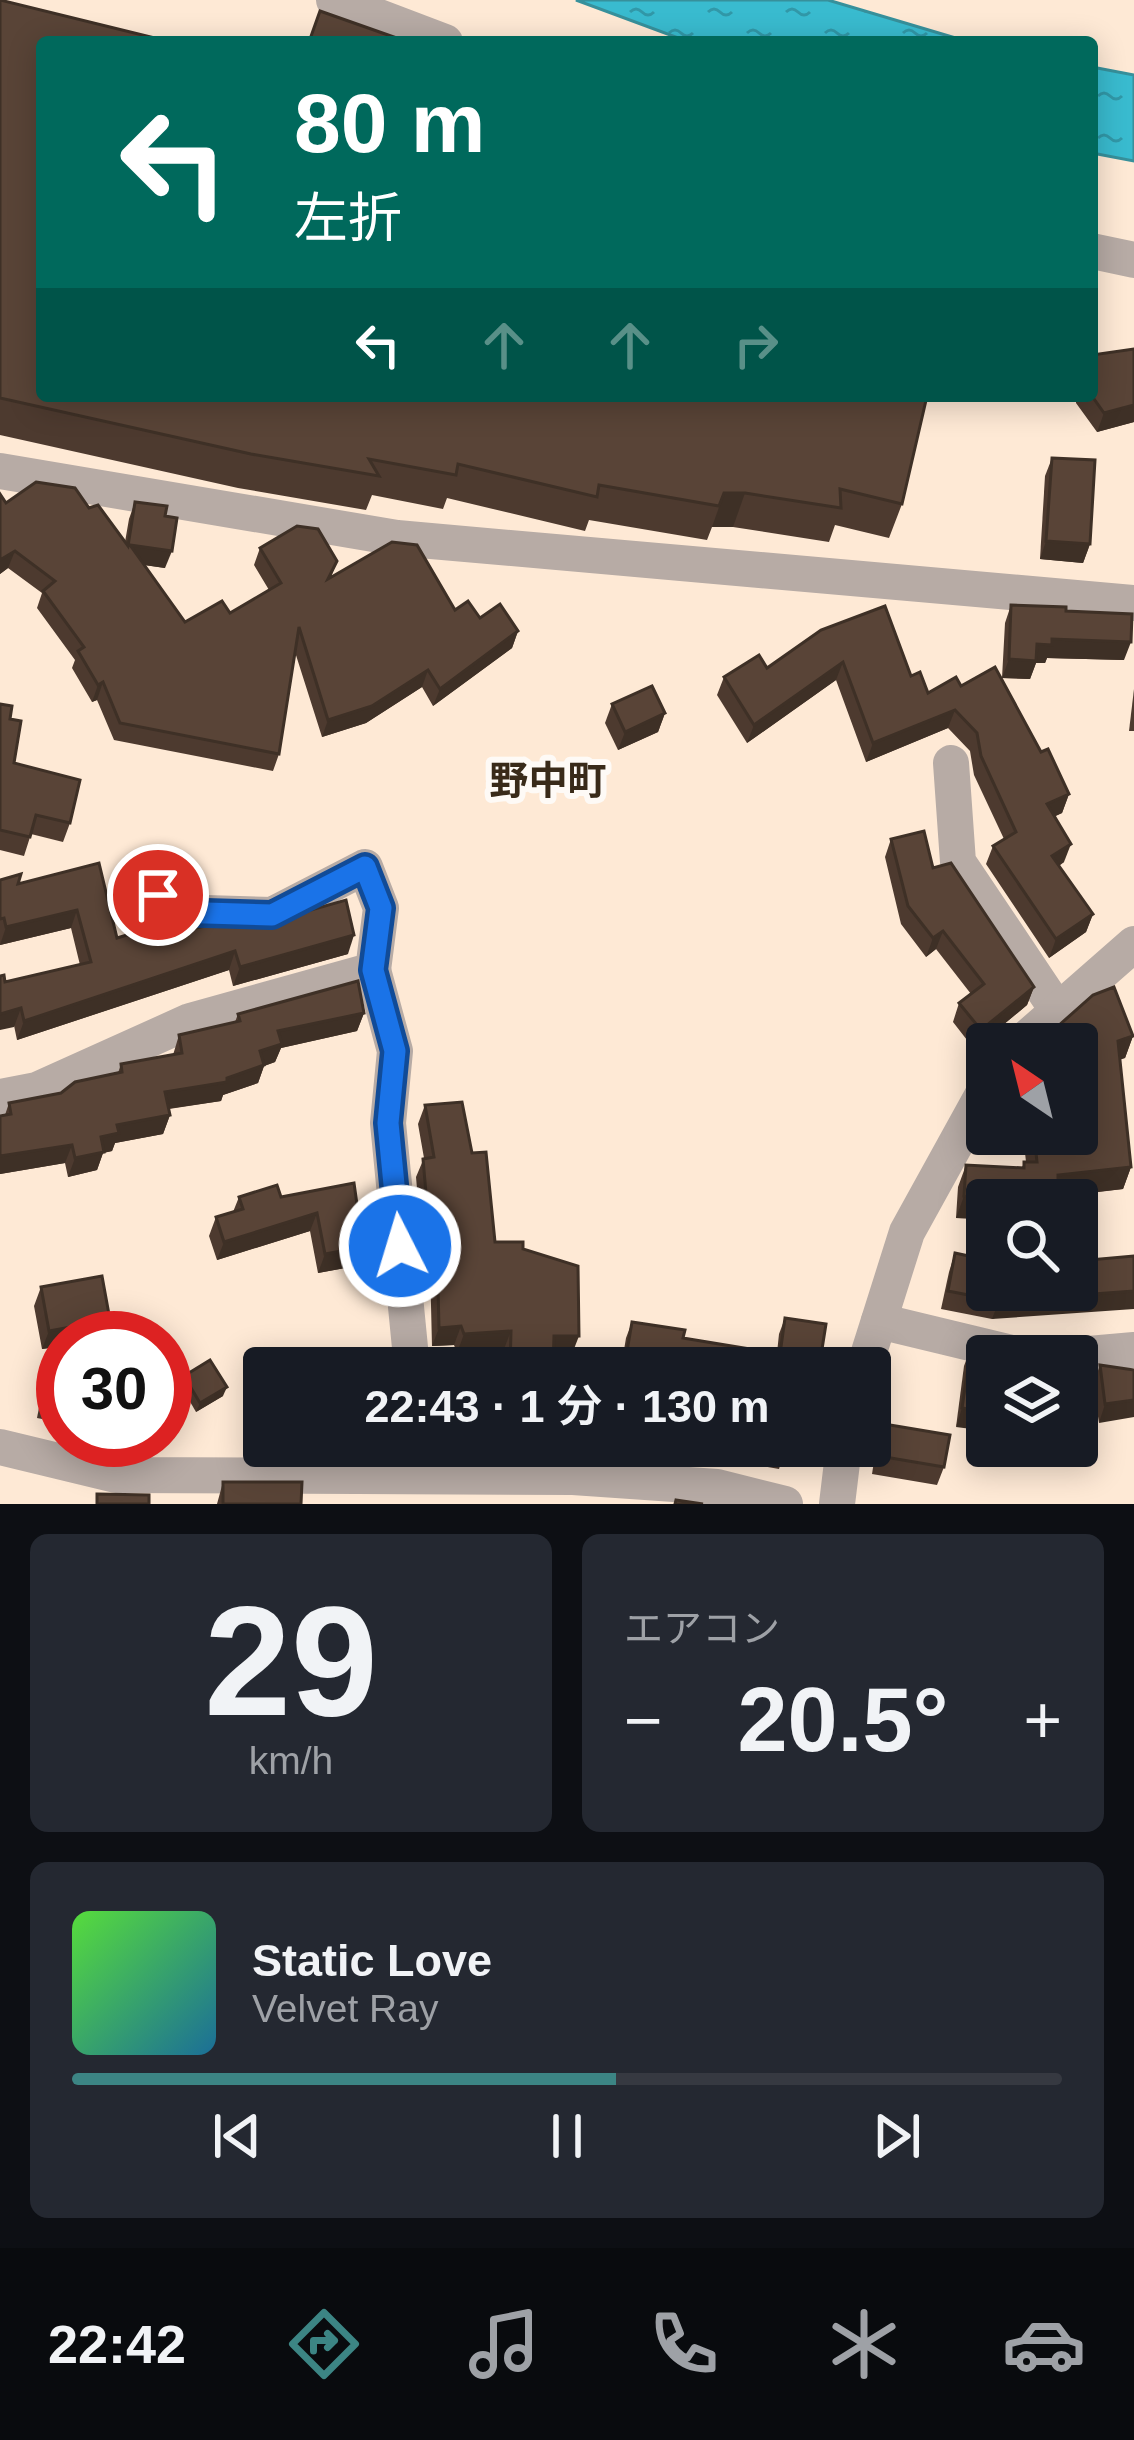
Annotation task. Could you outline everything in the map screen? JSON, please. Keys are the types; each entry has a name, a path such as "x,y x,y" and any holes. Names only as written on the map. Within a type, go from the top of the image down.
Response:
{"street":[{"path":"334,0 429,36"},
{"path":"1098,252 1134,260"},
{"path":"0,471 397,538 1134,603"},
{"path":"951,763 958,862 1056,1008"},
{"path":"158,895 173,912 272,915 365,867 381,908 373,970 395,1051 388,1123 410,1347"},
{"path":"1041,1023 1134,944"},
{"path":"0,1097 37,1090 190,1021 373,970"},
{"path":"871,1347 907,1232 966,1126"},
{"path":"879,1321 966,1342"},
{"path":"1098,1353 1134,1350"},
{"path":"0,1447 163,1490 360,1467"},
{"path":"497,1467 717,1487 785,1504"},
{"path":"837,1504 841,1467"}],"water":[{"path":"576,0 828,0 949,36 673,36"},
{"path":"1098,68 1134,75 1134,161 1098,154"}],"building":[{"path":"0,0 147,36 36,36 36,402 926,402 902,504 840,489 841,508 745,493 724,493 719,506 599,485 597,497 458,464 456,475 369,459 379,476 251,454 0,398"},
{"path":"320,11 391,36 311,36"},
{"path":"1134,349 1134,405 1104,413 1096,402 1098,354"},
{"path":"1052,458 1095,460 1090,544 1046,541"},
{"path":"36,482 75,488 89,508 98,505 128,546 135,502 167,506 165,516 177,518 172,551 130,545 185,622 222,601 230,613 281,583 260,548 297,526 318,529 337,561 328,579 392,542 417,545 455,610 468,601 480,618 500,604 518,631 440,689 428,670 372,706 328,720 299,627 279,754 120,723 103,682 98,685 78,651 84,647 43,591 55,581 15,551 0,560 0,494 6,503"},
{"path":"1011,605 1132,614 1131,642 1052,639 1052,645 1037,644 1036,661 1009,659"},
{"path":"885,606 911,676 920,672 928,693 956,677 961,686 995,667 1041,752 1048,749 1069,794 1047,804 1071,844 1052,856 1093,914 1056,939 993,846 1016,832 981,756 977,733 955,710 873,743 843,662 754,725 724,677 759,655 767,668 821,630"},
{"path":"652,686 665,713 625,732 612,704"},
{"path":"0,704 12,706 10,719 21,721 14,763 80,780 70,823 36,815 30,837 0,830"},
{"path":"924,831 933,868 951,863 1034,987 990,1023 975,1023 959,1003 984,984 943,931 933,938 908,906 891,839"},
{"path":"99,863 117,938 180,919 183,931 240,918 279,919 346,900 354,935 240,967 235,951 24,1021 21,1008 0,1014 0,976 4,975 5,982 91,962 77,910 6,927 4,918 0,919 0,880 21,874 18,884"},
{"path":"358,981 364,1013 278,1031 282,1044 260,1051 264,1065 227,1078 227,1082 165,1092 170,1115 117,1125 119,1133 101,1137 104,1152 75,1158 72,1145 0,1156 0,1116 11,1114 9,1103 61,1093 75,1082 122,1072 121,1064 182,1053 179,1035 240,1021 238,1014"},
{"path":"1114,987 1133,1036 1118,1041 1131,1167 1058,1175 1058,1179 966,1179 964,1196 966,1165 1024,1168 1024,1162 1037,1162 1036,1155 1098,1155 1098,1023 1062,1023 1093,995"},
{"path":"462,1102 472,1153 486,1152 495,1242 523,1242 523,1249 578,1266 579,1336 554,1336 554,1347 511,1347 511,1331 464,1334 461,1326 439,1328 436,1204 427,1205 423,1159 434,1157 425,1105"},
{"path":"354,1183 363,1247 325,1254 317,1213 224,1242 216,1217 243,1209 239,1197 277,1185 281,1197"},
{"path":"955,1253 966,1255 966,1295 948,1291"},
{"path":"1134,1256 1134,1291 1098,1294 1098,1259"},
{"path":"102,1276 108,1311 45,1311 41,1287"},
{"path":"785,1318 826,1324 822,1347 781,1347"},
{"path":"632,1322 685,1330 683,1338 738,1347 628,1347"},
{"path":"210,1360 227,1387 200,1403 192,1390 192,1371"},
{"path":"1100,1365 1134,1370 1134,1400 1105,1404"},
{"path":"891,1425 950,1435 944,1467 891,1458"},
{"path":"223,1482 302,1482 301,1504 223,1504"},
{"path":"97,1494 149,1495 149,1504 97,1504"}],"district":[{"name":"野中町","path":"548,780"}],"route":[{"path":"158,895 173,912 272,915 365,867 381,908 373,970 395,1051 388,1123 400,1246"}]}
